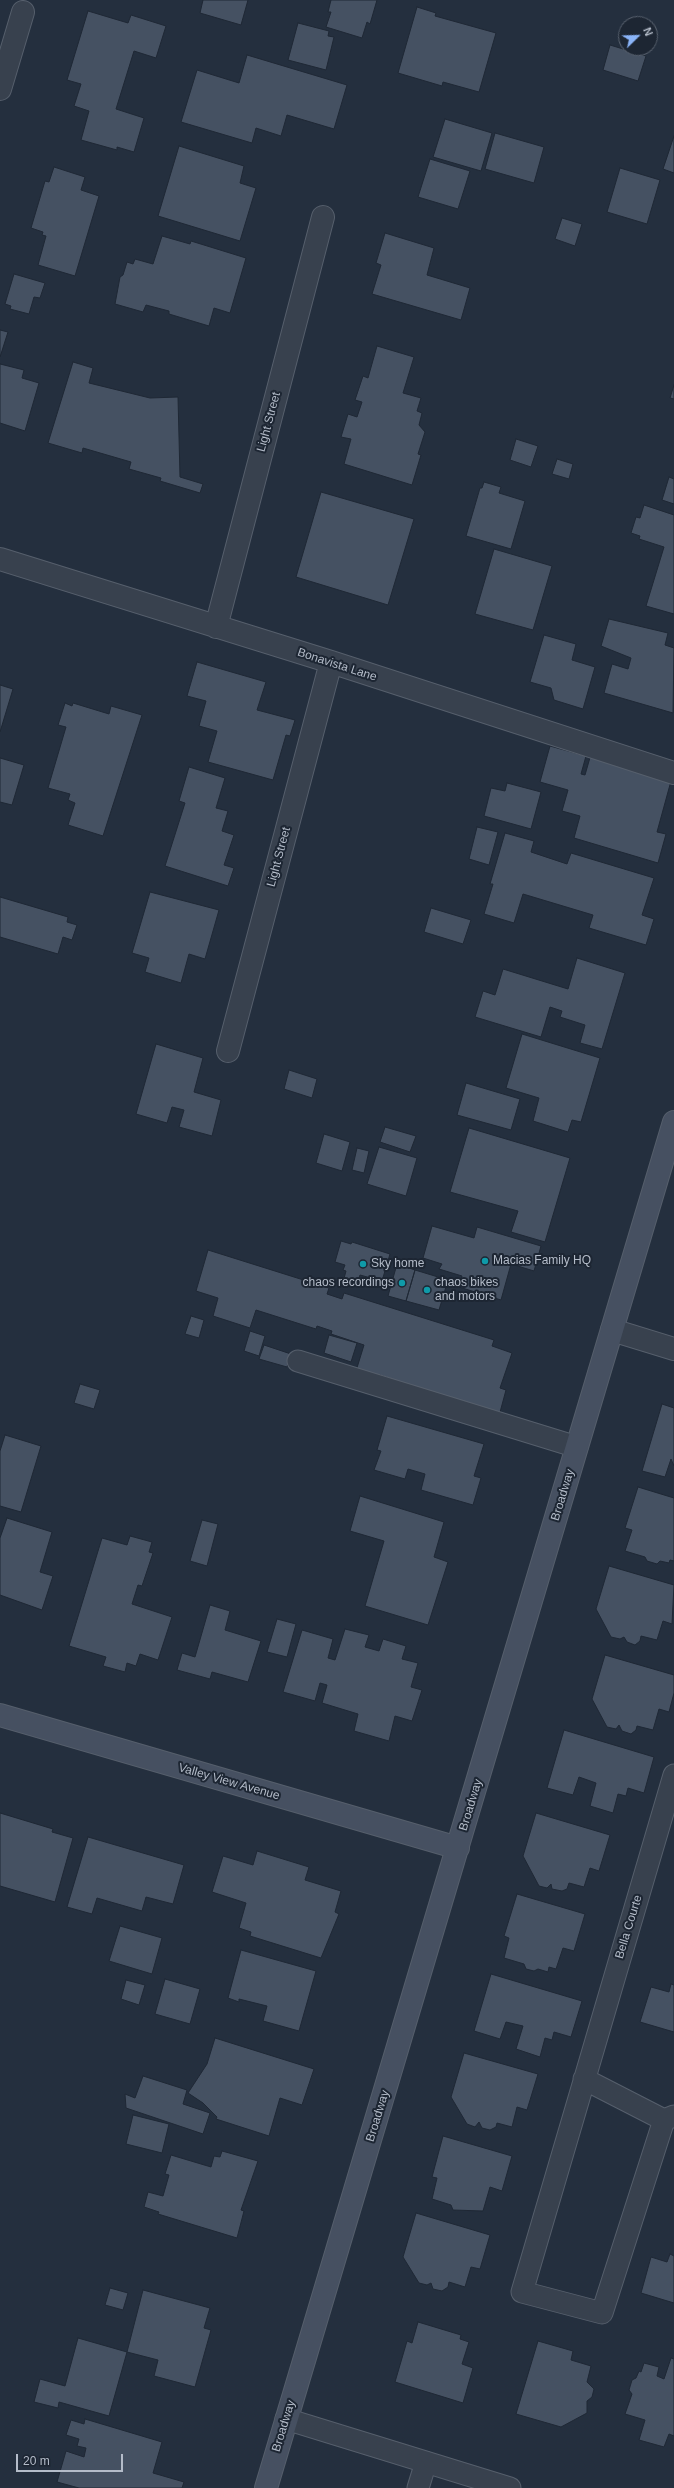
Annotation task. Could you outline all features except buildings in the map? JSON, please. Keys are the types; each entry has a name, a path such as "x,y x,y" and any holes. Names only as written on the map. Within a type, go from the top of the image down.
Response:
{"street":[{"path":"0,89 23,12"},
{"name":"Light Street","path":"216,627 323,217"},
{"name":"Bonavista Lane","path":"0,559 331,662 674,774"},
{"name":"Light Street","path":"228,1051 331,662"},
{"name":"Broadway","path":"266,2488 674,1122"},
{"path":"612,1330 674,1349"},
{"name":"Valley View Avenue","path":"0,1715 458,1848"}],"lane":[{"path":"298,1360 577,1447"},
{"name":"Bella Courte","path":"669,2118 602,2313 522,2292 674,1775"},
{"path":"584,2079 669,2118"},
{"path":"286,2419 509,2488"},
{"path":"418,2488 426,2462"}],"place":[{"name":"Macias Family HQ","path":"485,1261"},
{"name":"Sky home","path":"363,1264"},
{"name":"chaos recordings","path":"402,1283"},
{"name":"chaos bikes and motors","path":"427,1290"}]}
